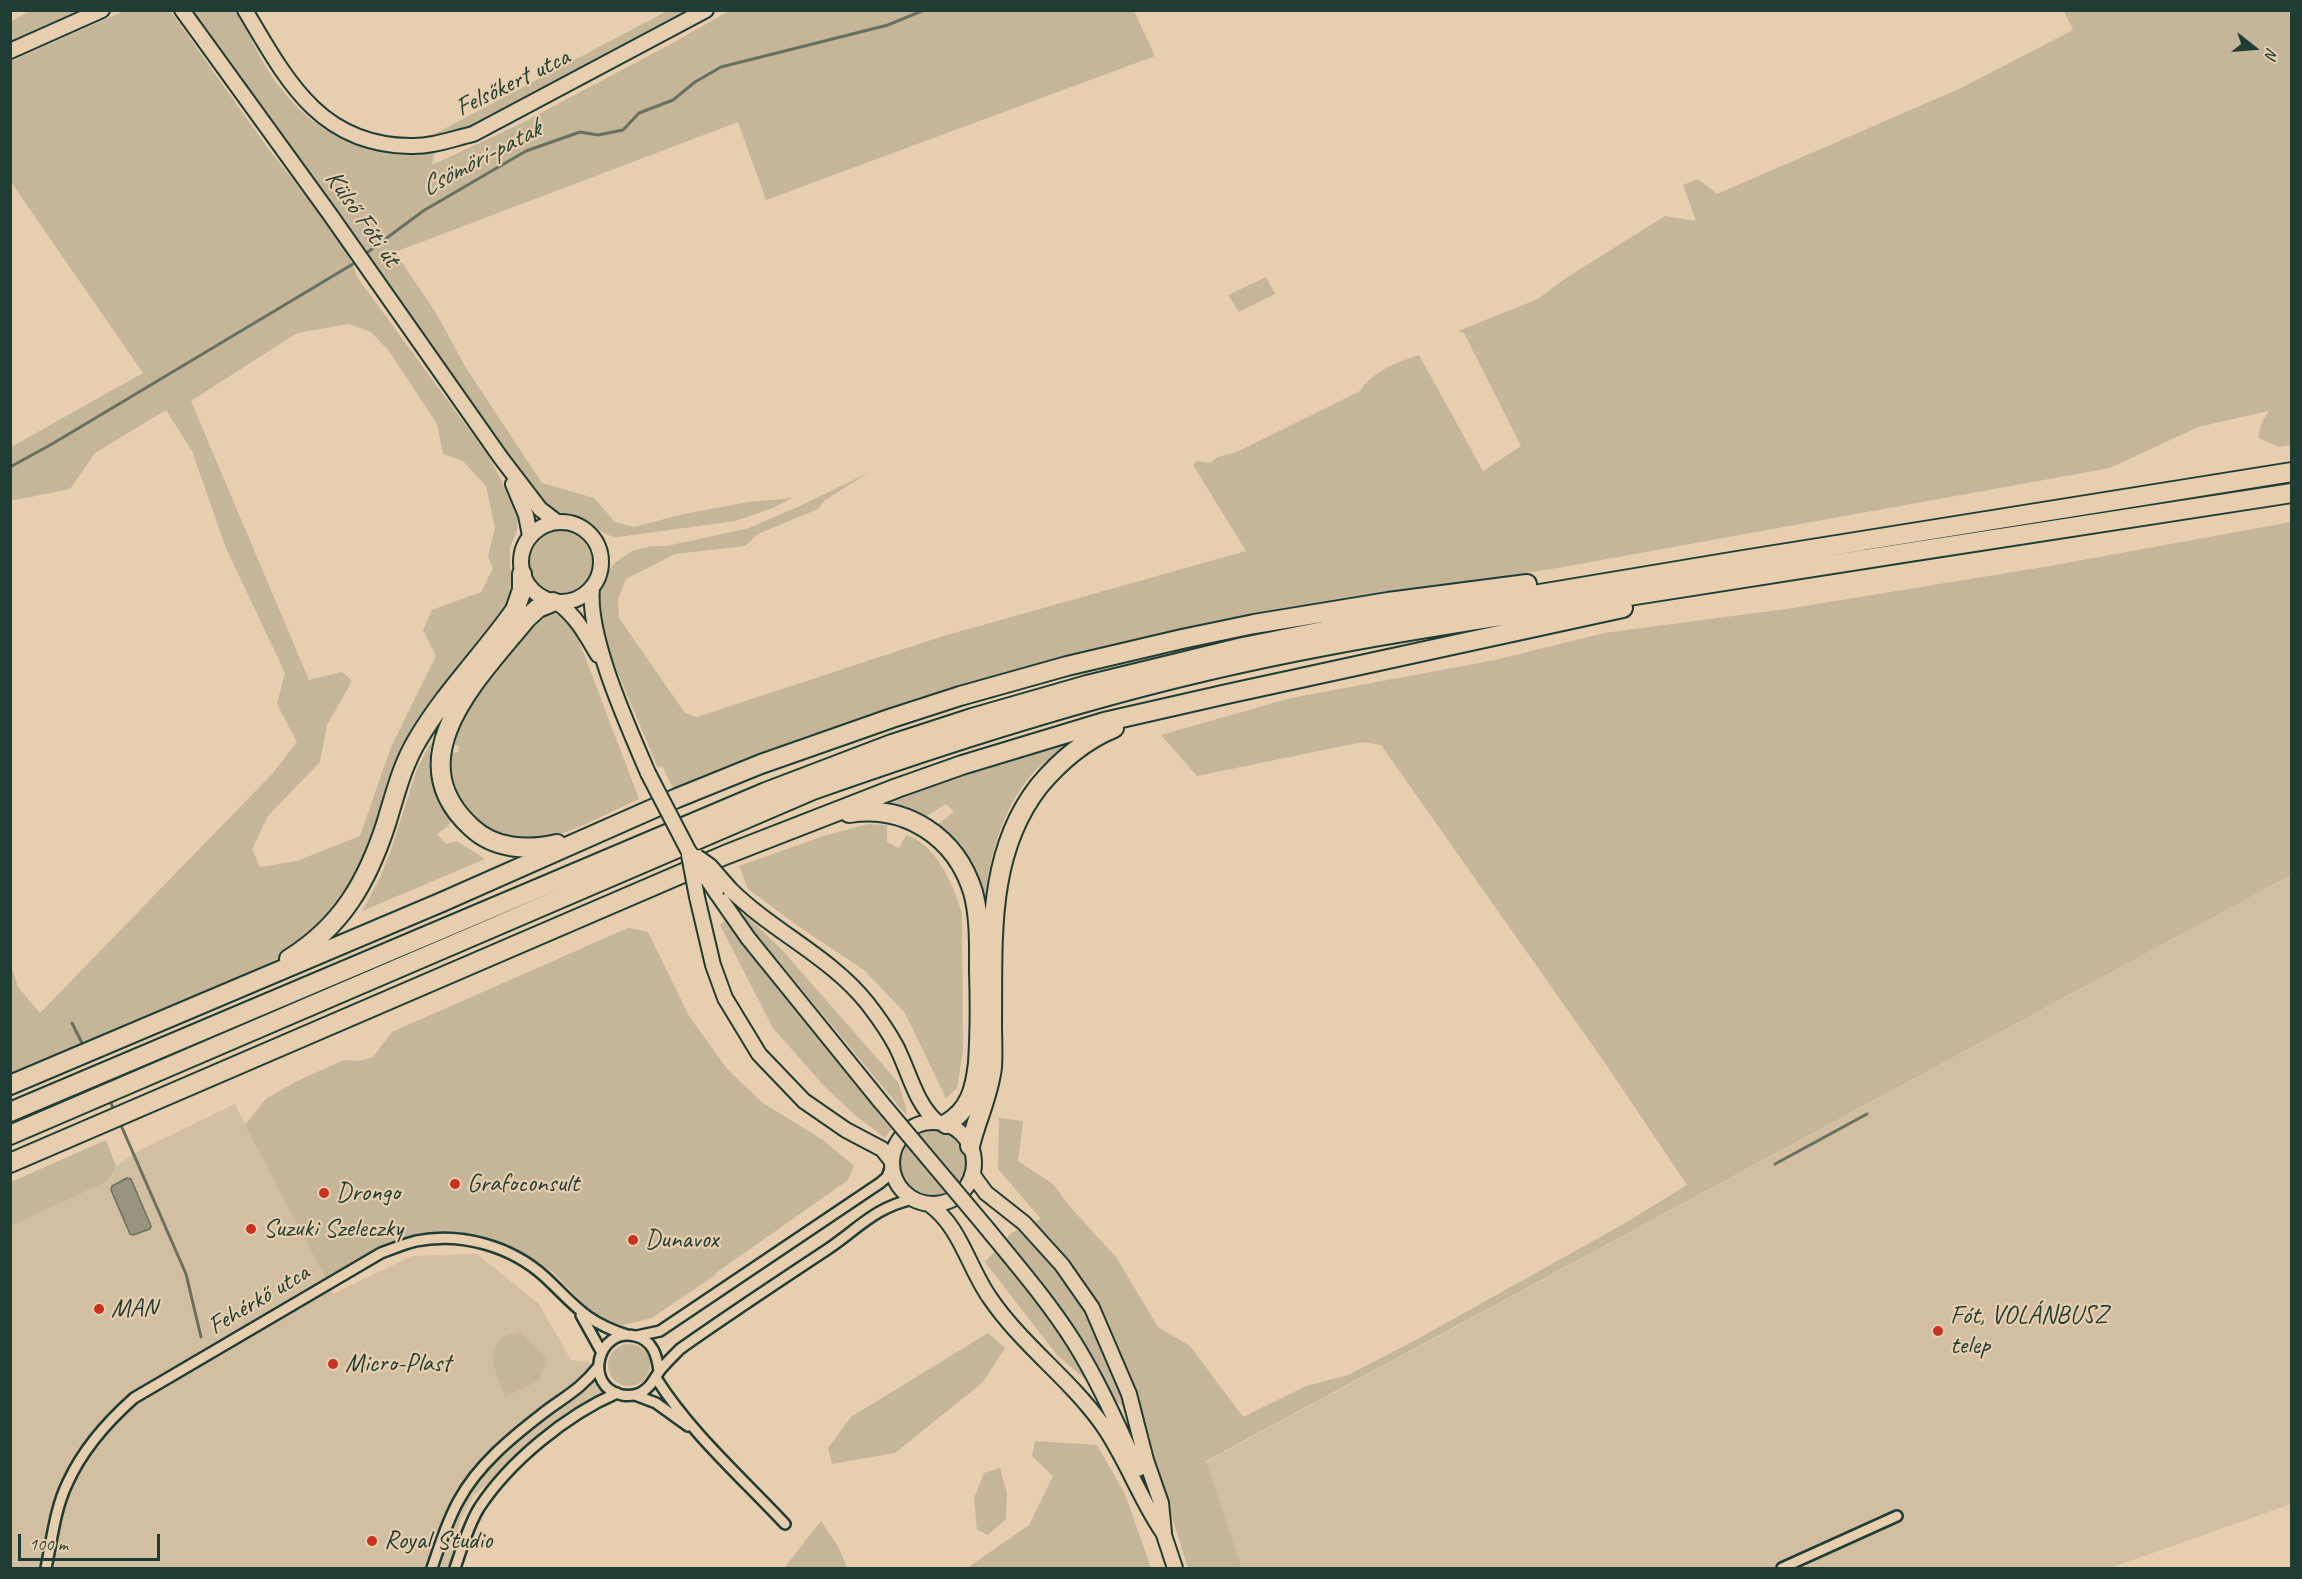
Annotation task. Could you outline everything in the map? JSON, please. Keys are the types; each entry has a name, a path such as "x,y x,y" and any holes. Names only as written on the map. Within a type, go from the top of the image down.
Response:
{"highway":[{"path":"10,1112 766,792 915,736 1045,696 1222,651 1370,622 2292,472"},
{"path":"10,1136 813,790 963,738 1099,698 1259,660 1435,627 2292,493"},
{"path":"255,980 303,950 335,923 348,905 372,861 405,764 417,740 515,610 522,590 522,574"},
{"path":"10,1084 442,902 677,798 828,739 960,696 1123,652 1254,624 1388,602 1596,576 1636,579"},
{"path":"10,1163 662,882 818,818 962,765 1061,735 1153,711 1646,603 1699,585"},
{"path":"556,602 538,608 526,619 457,708 443,737 440,756 441,774 445,790 462,819 477,833 494,842 510,847 542,848 591,836"},
{"path":"970,1146 992,1068 993,930 996,888 1009,837 1029,799 1063,761 1083,744 1106,731 1153,711"},
{"path":"818,818 872,811 905,817 932,832 956,856 965,873 973,893 979,928 978,1063 975,1085 965,1107 958,1117 942,1123"}],"main road":[{"path":"10,51 102,10"},
{"name":"Felsőkert utca","path":"245,10 284,75 301,97 323,118 341,130 363,140 410,146 433,144 473,134 706,10"},
{"name":"Külső Fóti út","path":"183,11 501,458 540,509 557,522"},
{"name":"Külső Fóti út","path":"501,458 526,514 530,536"},
{"path":"556,602 571,602 583,597 592,588 601,569 601,557 591,535 581,527 569,523 557,522 542,526 530,536 523,548 520,561 527,585 536,594 556,602 570,612 580,624 606,668 648,773 688,850 748,938 1042,1296 1075,1343 1119,1427 1164,1533 1175,1569"},
{"path":"592,588 591,602 606,668"},
{"path":"688,850 710,866 730,889 762,917 823,959 867,1003 895,1045 921,1104 928,1114 961,1132 970,1146 974,1160 972,1174 959,1194 945,1202 929,1204"},
{"path":"688,850 713,965 725,998 759,1054 804,1101 846,1130 882,1149 891,1163 898,1186 914,1199 929,1204 948,1220 990,1299 1025,1341 1069,1383 1102,1425 1127,1465 1147,1509 1164,1533"},
{"path":"891,1163 894,1149 906,1131 926,1122 942,1123"},
{"path":"972,1174 986,1193 1024,1223 1062,1265 1092,1308 1129,1394 1146,1460 1161,1503 1164,1533"}],"street":[{"path":"580,1312 607,1329 627,1335 637,1336 660,1331 880,1184 887,1177 891,1163"},
{"path":"635,1395 648,1388 680,1349 834,1245 871,1216 893,1204 914,1199"},
{"name":"Fehérkő utca","path":"46,1569 67,1483 91,1443 112,1417 134,1398 381,1253 416,1241 450,1238 488,1244 518,1258 543,1275 580,1312"},
{"path":"580,1312 602,1351"},
{"path":"432,1569 444,1531 460,1498 493,1454 543,1413 584,1384 598,1367 602,1351 609,1341 627,1335"},
{"path":"637,1336 652,1346 656,1354 658,1374 667,1395 700,1435 785,1524"},
{"path":"598,1367 602,1381 607,1388 617,1394"},
{"path":"455,1569 478,1509 509,1469 556,1430 597,1402 617,1394 635,1395 656,1403 700,1435"},
{"path":"1782,1569 1897,1516"}],"shaded area":[{"path":"30,11 79,11 11,44 10,22"},
{"path":"124,11 169,11 172,13 271,152 333,231 344,248 357,277 489,457 518,512 517,531 510,548 510,569 514,589 507,607 437,695 403,750 357,872 317,932 300,946 251,973 11,1078 10,962 18,987 40,1013 273,773 297,742 277,704 285,673 226,548 192,451 166,410 95,453 70,489 11,501 11,447 143,373 11,182 11,61","holes":["349,324 371,332 389,351 437,424 443,454 463,461 486,486 495,528 488,557 493,568 481,592 432,610 423,630 436,656 391,747 360,836 297,861 260,867 252,849 268,816 320,762 327,725 352,681 342,672 309,680 191,401 297,333"]},
{"path":"193,11 237,11 276,82 298,108 332,134 350,142 390,152 435,151 432,165 518,125 729,11 1134,11 1155,56 766,200 738,122 395,252 436,313 466,368 542,483 594,498 615,522 634,527 684,514 748,502 792,498 773,508 735,521 618,537 602,532 575,516 543,507 372,269 274,123"},
{"path":"667,11 690,11 468,127 427,138"},
{"path":"2064,11 2291,11 2291,445 2279,447 2258,438 2262,422 2269,411 2198,427 2110,468 1563,567 1254,616 675,792 662,766 658,768 614,664 599,617 597,601 608,571 632,551 651,546 667,546 749,528 870,472 825,500 818,509 758,534 745,546 675,554 626,579 618,599 619,618 685,713 697,717 940,637 1246,551 1193,465 1197,461 1210,463 1218,457 1237,452 1360,391 1379,372 1419,355 1483,471 1521,446 1464,333 1458,331 1538,299 1566,278 1665,216 1696,221 1683,185 1698,179 1717,194 1959,89 2073,30"},
{"path":"1266,277 1275,294 1239,312 1228,295"},
{"path":"2291,522 2291,875 1206,1461 1242,1568 1188,1568 1158,1472 1146,1422 1092,1385 1057,1355 985,1262 1011,1233 1041,1219 998,1169 999,1118 1023,1121 1018,1161 1053,1184 1071,1208 1116,1257 1158,1327 1190,1346 1243,1417 1306,1386 1348,1375 1414,1341 1627,1222 1687,1185 1605,1063 1381,745 1363,742 1197,776 1161,735 1291,698 1495,660 1604,633 1786,609 2050,566"},
{"path":"563,529 576,532 587,539 594,550 597,563 594,576 587,587 576,594 563,597 550,594 539,587 532,576 529,563 532,550 539,539 550,532"},
{"path":"546,612 564,618 576,633 639,799 558,835 518,839 493,832 471,817 462,807 453,789 448,754 458,752 459,746 450,743 456,722 515,638"},
{"path":"432,740 430,761 432,771 438,792 451,821 437,834 446,844 457,841 485,859 362,911 380,878 417,769"},
{"path":"1070,741 1038,768 1026,782 1007,813 994,848 984,902 934,827 954,812 946,804 923,818 879,804"},
{"path":"868,824 887,825 887,842 899,848 906,835 926,847 935,856 949,879 962,914 963,1051 957,1088 946,1098 905,1013 864,970 748,889 739,866 824,836"},
{"path":"2291,875 2291,1504 2110,1568 1242,1568 1206,1462"},
{"path":"745,914 782,950 898,1082 906,1107 906,1115 743,918"},
{"path":"724,921 891,1129 885,1138 855,1115 824,1086 773,1028 720,925"},
{"path":"628,928 648,932 689,1016 728,1070 763,1103 823,1140 854,1166 848,1180 652,1318 622,1325 596,1317 553,1272 492,1241 440,1234 402,1238 367,1254 326,1279 245,1125 266,1099 295,1082 344,1060 359,1061 373,1057 392,1032"},
{"path":"235,1104 249,1132 717,1275 652,1318 622,1325 596,1317 553,1272 492,1241 440,1234 402,1238 367,1254 326,1279 333,1294 412,1256 477,1254 539,1304 571,1360 589,1362 606,1389 474,1495 460,1521 449,1568 11,1568 10,1226 108,1181 116,1166 140,1150"},
{"path":"933,1129 946,1132 957,1139 964,1150 967,1163 964,1176 957,1187 946,1194 933,1197 920,1194 909,1187 902,1176 899,1163 902,1150 909,1139 920,1132"},
{"path":"106,1140 116,1166 108,1181 11,1226 11,1182"},
{"path":"127,1178 131,1179 151,1226 150,1229 133,1235 130,1234 111,1190 112,1186"},
{"path":"520,1332 546,1358 540,1380 505,1397 494,1367 494,1351 502,1338"},
{"path":"988,1333 1005,1348 983,1382 895,1453 832,1464 828,1448 851,1417"},
{"path":"629,1344 644,1350 650,1365 644,1380 629,1386 614,1380 608,1365 614,1350"},
{"path":"1035,1441 1097,1445 1125,1494 1151,1568 967,1568 1029,1525 1053,1476 1032,1456"},
{"path":"1000,1468 1007,1493 1006,1519 988,1535 977,1530 974,1498 984,1473"},
{"path":"821,1521 839,1548 847,1568 784,1568"}],"waterway":[{"name":"Csömöri-patak","path":"364,255 423,211 526,151 580,132 598,135 623,130 639,113 673,100 695,82 721,67 888,25 924,10"},
{"name":"Csömöri-patak","path":"10,467 353,264"},
{"path":"72,1023 84,1047"},
{"path":"109,1099 115,1112"},
{"path":"1775,1164 1867,1114"},
{"path":"120,1123 186,1274 201,1337"}],"place":[{"name":"Grafoconsult","path":"455,1184"},
{"name":"Drongo","path":"324,1193"},
{"name":"Suzuki Szeleczky","path":"251,1229"},
{"name":"Dunavox","path":"633,1240"},
{"name":"MAN","path":"99,1309"},
{"name":"Fót, VOLÁNBUSZ telep","path":"1938,1331"},
{"name":"Micro-Plast","path":"333,1364"},
{"name":"Royal Studio","path":"372,1541"}]}
